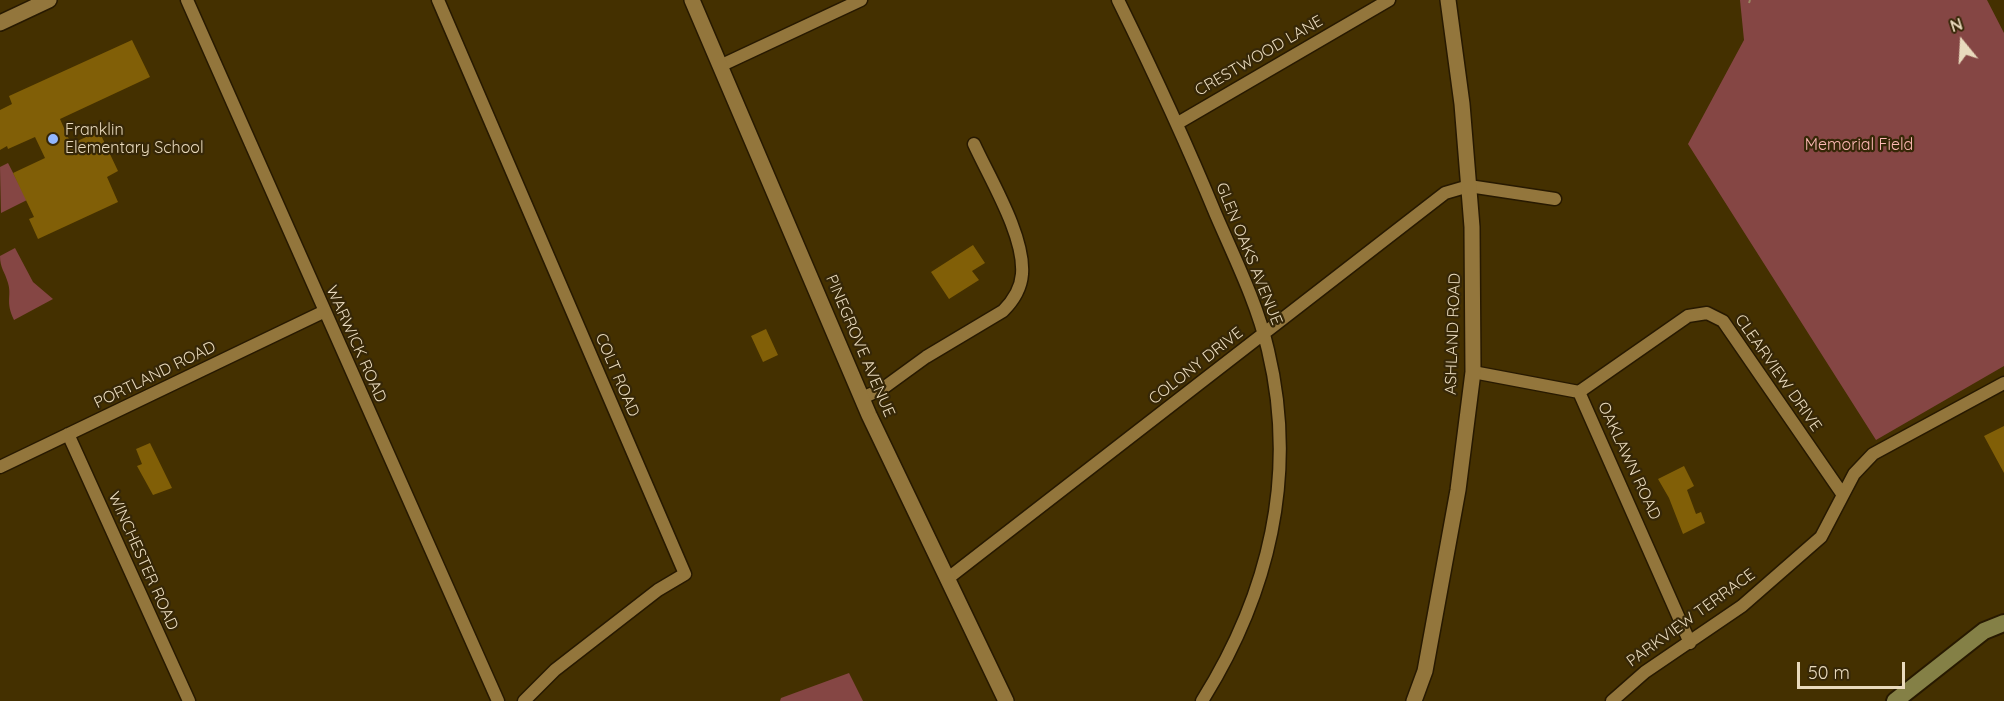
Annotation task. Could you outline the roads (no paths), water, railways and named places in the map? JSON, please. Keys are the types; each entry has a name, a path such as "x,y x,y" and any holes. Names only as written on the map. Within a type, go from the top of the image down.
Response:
{"main road":[{"path":"1896,701 1984,631 2004,623"}],"street":[{"path":"0,22 49,0"},
{"name":"WARWICK ROAD","path":"187,0 498,701"},
{"name":"COLT ROAD","path":"438,0 685,574 658,590 555,670 524,701"},
{"name":"PINEGROVE AVENUE","path":"692,0 722,65 862,398 1006,701"},
{"path":"722,65 861,0"},
{"name":"GLEN OAKS AVENUE","path":"1118,0 1178,123 1258,314 1277,396 1280,442 1278,489 1272,535 1261,580 1245,624 1224,666 1202,701"},
{"name":"CRESTWOOD LANE","path":"1178,123 1389,0"},
{"name":"ASHLAND ROAD","path":"1414,701 1425,671 1458,490 1473,372 1474,289 1469,186 1462,104 1448,0"},
{"path":"862,398 882,389 926,357 1003,311 1012,301 1020,285 1022,263 1014,231 974,144"},
{"path":"1469,186 1555,199"},
{"name":"COLONY DRIVE","path":"947,579 1445,193 1469,186"},
{"name":"PORTLAND ROAD","path":"0,467 324,312"},
{"name":"CLEARVIEW DRIVE","path":"1579,392 1688,316 1707,313 1723,321 1843,495"},
{"name":"OAKLAWN ROAD","path":"1473,372 1579,392 1690,643"},
{"name":"PARKVIEW TERRACE","path":"1612,701 1645,672 1742,606 1821,537 1854,474 1873,454 2004,382"},
{"name":"WINCHESTER ROAD","path":"68,435 189,701"}],"place":[{"name":"Franklin Elementary School","path":"53,139"}],"park label":[{"name":"Memorial Field","path":"1859,145"}]}
